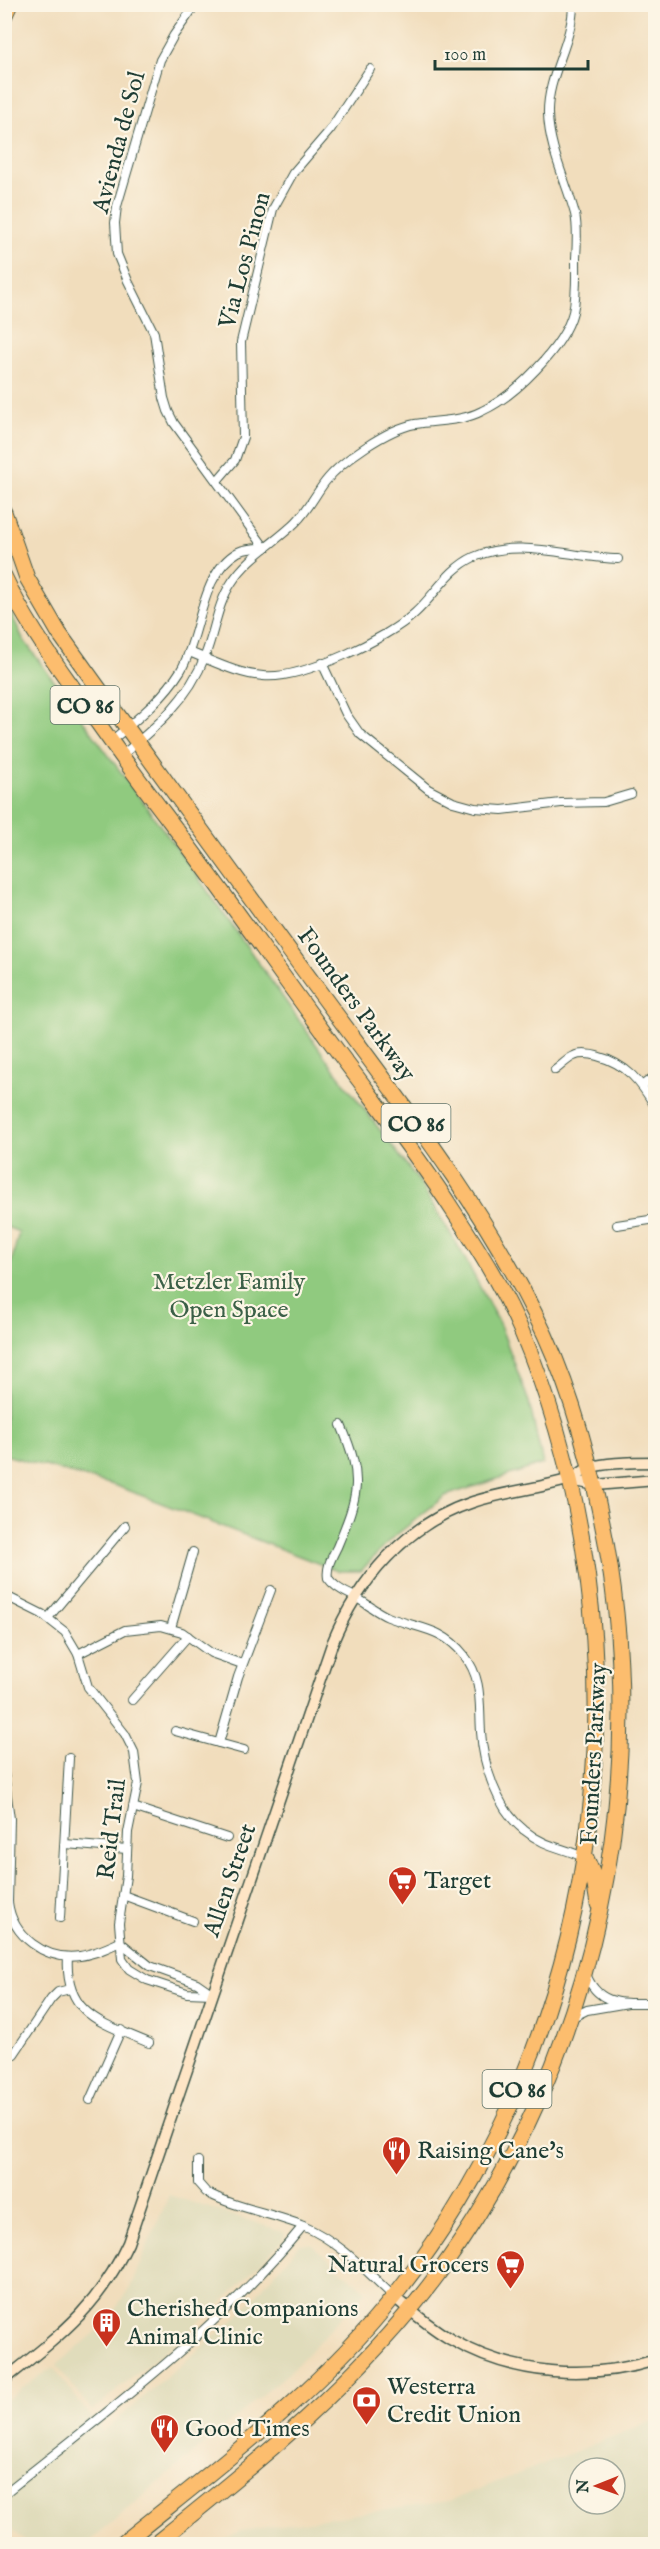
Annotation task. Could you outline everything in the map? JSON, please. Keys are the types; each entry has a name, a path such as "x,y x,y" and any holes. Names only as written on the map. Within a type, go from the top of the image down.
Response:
{"highway":[{"path":"4,17 10,4"},
{"name":"Founders Parkway","path":"4,512 19,559 48,617 448,1168 513,1271 550,1348 576,1417 595,1485 610,1557 619,1623 621,1741 615,1819 599,1916 571,2018 542,2094 507,2164 462,2239 410,2310 372,2355 309,2417 154,2544"},
{"name":"Founders Parkway","path":"4,576 31,627 110,742 221,890 428,1175 487,1264 519,1325 543,1385 559,1435 571,1480 586,1565 596,1655 595,1767 586,1858 568,1945 542,2029 513,2099 487,2153 462,2196 394,2297 342,2355 295,2400 122,2544"},
{"path":"586,1858 593,1874 599,1916"}],"street":[{"name":"Avienda de Sol","path":"196,4 160,60 117,206 115,236 121,266 154,333 168,411 174,423 266,548"},
{"path":"121,756 181,700 204,658 226,591 240,571 298,520 325,482 355,456 403,427 459,419 484,411 502,400 544,361 566,331 575,300 577,228 550,136 548,110 552,82 572,21 573,4"},
{"name":"Via Los Pinon","path":"217,481 235,460 243,437 241,342 273,209 293,173 336,123 370,69"},
{"path":"110,742 170,687 189,652 204,603 224,565 244,550 266,548"},
{"path":"189,652 237,671 263,676 286,675 322,663 406,622 453,571 474,557 515,549 618,559"},
{"path":"322,663 346,714 360,734 428,789 453,802 475,808 502,810 561,803 604,802 631,794"},
{"path":"555,1070 575,1054 592,1054 609,1059 628,1069 643,1085 656,1108"},
{"path":"643,1085 656,1075"},
{"path":"617,1225 656,1220"},
{"path":"341,1425 355,1460 357,1490 350,1515 328,1566 327,1575 336,1587 387,1617 442,1634 457,1647 465,1656 479,1683 483,1748 490,1778 501,1801 514,1821 530,1835 554,1848 586,1858"},
{"path":"571,1480 590,1467 656,1462"},
{"path":"571,1480 595,1485 656,1480"},
{"name":"Allen Street","path":"4,2380 67,2330 99,2295 116,2270 128,2243 332,1644 355,1597 389,1554 418,1531 444,1515 474,1502 571,1480"},
{"path":"48,1618 125,1526"},
{"path":"171,1628 193,1552"},
{"path":"219,1743 242,1664 271,1590"},
{"name":"Reid Trail","path":"4,1595 48,1618 65,1632 78,1654 88,1687 125,1734 134,1752 138,1776 119,1923 123,1959 129,1969 141,1977 187,1993 213,1994"},
{"path":"78,1654 132,1629 150,1626 171,1628 188,1636 211,1653 242,1664"},
{"path":"132,1700 188,1636"},
{"path":"175,1731 244,1750"},
{"path":"60,1918 69,1758"},
{"path":"4,1773 9,1807 7,1895 12,1919 23,1936 36,1947 49,1953 68,1957 92,1954 120,1942 150,1966 197,1983 213,1994"},
{"path":"133,1807 227,1838"},
{"path":"65,1844 127,1850"},
{"path":"123,1895 193,1921"},
{"path":"68,1957 69,1989 85,2012 149,2043"},
{"path":"585,1970 589,1983 596,1993 606,1998 629,2003 656,2003"},
{"path":"14,2054 51,1999 58,1992 69,1989"},
{"path":"571,2018 587,2010 629,2003"},
{"path":"90,2100 121,2031"},
{"path":"198,2161 196,2168 198,2183 206,2192 303,2226 325,2237 347,2253 410,2310 447,2337 475,2352 542,2370 594,2373 656,2360"},
{"path":"4,2494 203,2331 249,2288 303,2226"},
{"path":"4,2540 12,2544"}],"shaded area":[{"path":"169,2195 285,2232 284,2239 218,2307 92,2411 56,2365 100,2329 128,2292"},
{"path":"300,2244 311,2244 366,2291 291,2371 86,2544 29,2544 5,2524 4,2401 53,2367 103,2432 238,2316"},
{"path":"655,2420 655,2544 220,2544 239,2531 449,2501"}],"green space":[{"name":"Metzler Family Open Space","path":"4,597 23,639 190,866 330,1064 418,1180 461,1251 500,1325 529,1402 543,1464 445,1496 390,1540 361,1571 338,1571 117,1486 5,1455 5,1288 19,1232 4,1226"}],"place":[{"name":"Target","path":"403,1906"},
{"name":"Raising Cane's","path":"396,2176"},
{"name":"Natural Grocers","path":"510,2290"},
{"name":"Cherished Companions Animal Clinic","path":"106,2348"},
{"name":"Westerra Credit Union","path":"366,2426"},
{"name":"Good Times","path":"164,2454"}]}
